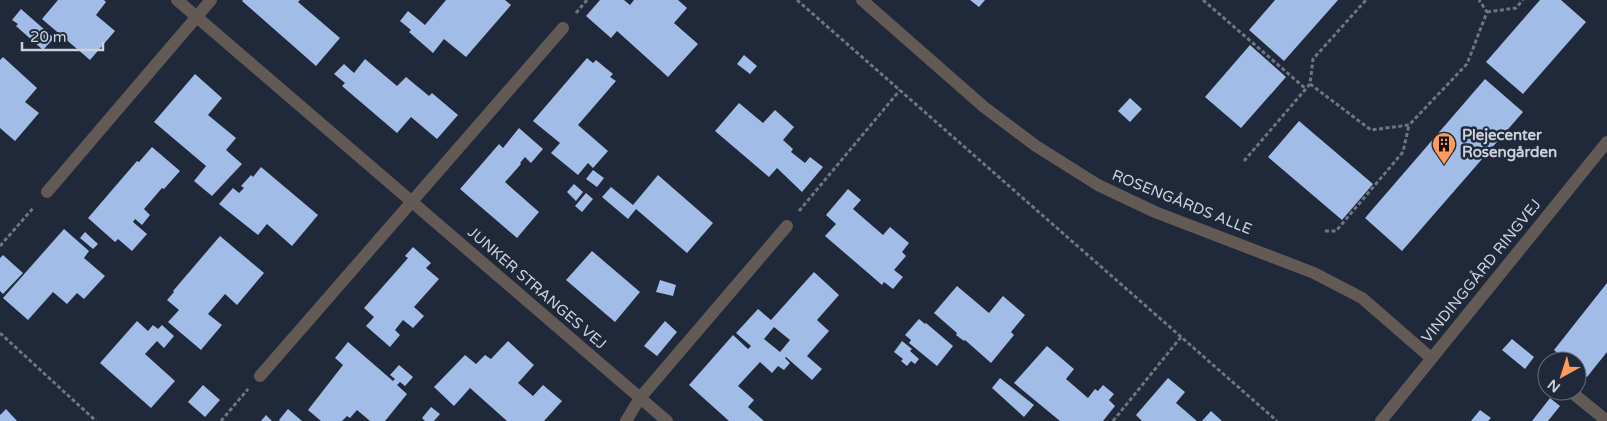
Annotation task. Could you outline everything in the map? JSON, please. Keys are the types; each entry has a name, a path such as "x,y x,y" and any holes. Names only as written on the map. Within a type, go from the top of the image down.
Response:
{"street":[{"name":"JUNKER STRANGES VEJ","path":"178,0 668,421"},
{"path":"46,192 212,0"},
{"name":"ROSENGÅRDS ALLE","path":"862,0 984,107 1036,146 1083,176 1155,212 1314,272 1362,298 1431,358"},
{"path":"260,376 563,28"},
{"name":"VINDINGGÅRD RINGVEJ","path":"1382,421 1607,142"},
{"path":"626,421 640,398 787,226"},
{"path":"1582,401 1607,421"}],"path":[{"path":"796,0 1277,421"},
{"path":"1203,0 1306,89"},
{"path":"1244,160 1310,84 1313,59 1366,0"},
{"path":"1479,0 1487,12"},
{"path":"1487,12 1516,8 1523,0"},
{"path":"1325,231 1336,232 1404,152 1409,125 1467,64 1487,12"},
{"path":"1310,84 1372,130 1409,125"},
{"path":"787,226 900,90"},
{"path":"0,246 46,192"},
{"path":"0,333 96,421"},
{"path":"1113,421 1181,337"},
{"path":"221,421 260,376"}],"building":[{"path":"58,0 104,0 106,2 96,15 115,31 90,60 42,19"},
{"path":"243,0 300,0 298,2 340,38 316,66"},
{"path":"446,0 505,0 511,5 466,57 444,39 433,53 409,32 411,30 400,21 408,11 425,25"},
{"path":"600,0 624,0 630,5 634,0 678,0 687,8 674,23 698,44 668,77 617,31 611,38 586,16"},
{"path":"970,0 985,0 979,7"},
{"path":"1275,0 1338,0 1284,61 1249,30"},
{"name":"Plejecenter Rosengården","path":"1540,0 1561,0 1586,22 1523,94 1486,62"},
{"path":"21,9 54,38 43,50 16,26 18,24 12,20"},
{"path":"1250,45 1286,77 1241,128 1205,97"},
{"path":"744,55 757,66 750,74 737,64"},
{"path":"3,57 37,88 25,102 39,113 15,141 0,128 0,60"},
{"path":"587,58 593,63 596,60 613,74 610,77 616,81 578,125 608,151 593,168 588,163 578,175 551,153 560,143 533,121"},
{"path":"365,59 397,86 406,77 429,96 432,93 458,115 437,139 411,117 397,133 342,86 345,83 334,74 344,64 354,73"},
{"path":"195,74 222,98 208,115 236,138 226,150 242,164 212,196 194,181 206,166 154,122"},
{"name":"Plejecenter Rosengården","path":"1485,79 1523,112 1402,251 1365,218"},
{"path":"1130,98 1142,109 1130,122 1118,111"},
{"path":"739,103 763,123 775,110 794,127 783,140 793,149 791,152 805,163 810,157 823,167 802,192 777,168 769,177 715,131"},
{"path":"1299,121 1373,184 1342,220 1268,157"},
{"path":"519,128 543,149 531,163 525,157 505,182 539,212 517,238 460,189 499,144 503,148"},
{"path":"152,147 180,171 144,209 150,215 142,225 135,219 133,222 147,234 132,251 118,239 115,242 88,218 137,161 139,162"},
{"path":"261,167 318,215 292,246 267,224 258,235 219,204 233,188 239,193 244,188 241,186 251,175 253,177"},
{"path":"593,170 604,178 597,187 586,179"},
{"path":"658,175 713,223 687,253 636,209 628,219 602,197 611,187 633,205"},
{"path":"574,184 583,192 576,201 567,192"},
{"path":"848,189 861,200 853,209 883,235 890,227 909,243 902,252 906,256 894,270 903,277 893,289 884,282 882,285 825,236 836,224 826,215"},
{"path":"586,193 593,199 582,212 575,206"},
{"path":"64,229 89,251 84,258 105,276 84,299 77,293 67,304 53,292 28,320 3,298"},
{"path":"85,232 98,244 93,249 80,238"},
{"path":"220,236 264,273 237,305 225,294 208,314 222,325 201,350 168,322 179,310 167,300"},
{"path":"413,247 431,263 426,268 439,279 414,307 424,316 413,328 403,320 395,330 400,335 390,347 366,326 374,317 364,308 408,258 405,256"},
{"path":"592,251 640,292 615,322 566,280"},
{"path":"3,255 23,273 3,294 0,291 0,258"},
{"path":"814,272 839,295 817,320 829,331 807,356 822,369 812,380 786,357 790,363 784,370 778,366 772,373 760,362 738,386 754,400 748,407 764,421 729,421 689,385 733,335 748,349 751,346 736,333 758,309 771,320","holes":["774,327 790,340 780,352 764,339"]},
{"path":"660,280 676,285 673,296 656,292"},
{"path":"1607,283 1607,352 1587,377 1587,351 1554,350"},
{"path":"957,286 989,313 1003,296 1025,315 1011,332 1014,335 991,363 965,340 956,335 957,333 934,313"},
{"path":"919,319 953,346 937,366 909,343 911,340 905,335"},
{"path":"137,321 148,331 153,325 158,329 162,325 174,336 164,348 157,341 145,354 175,381 151,408 100,363"},
{"path":"665,321 677,332 657,356 644,346"},
{"path":"1512,339 1534,357 1525,369 1502,350"},
{"path":"508,341 534,365 518,383 533,396 543,385 562,401 544,421 507,421 470,388 454,406 434,387 465,355 476,364 485,355 491,359"},
{"path":"902,341 912,349 910,351 919,359 915,364 911,361 907,366 901,361 903,359 894,352"},
{"path":"348,342 393,381 395,379 390,375 399,365 413,377 405,386 400,382 397,385 407,394 385,421 370,421 357,410 350,418 347,416 342,421 321,421 308,410 343,365 335,358"},
{"path":"1047,346 1074,369 1066,379 1088,398 1095,389 1098,391 1103,385 1114,394 1109,400 1115,406 1103,421 1060,421 1014,383"},
{"path":"1000,378 1034,405 1024,417 992,388"},
{"path":"1168,378 1185,392 1176,403 1197,421 1142,421 1136,415"},
{"path":"203,385 220,400 205,417 188,402"},
{"path":"1548,401 1554,401 1560,406 1548,421 1532,421"},
{"path":"431,407 440,414 434,421 425,421 422,418"},
{"path":"6,409 17,421 0,421 0,415"},
{"path":"288,409 302,421 280,421"},
{"path":"1480,410 1491,418 1488,421 1471,421"},
{"path":"1211,411 1222,421 1202,421"},
{"path":"266,415 272,421 261,421"}],"place":[{"name":"Plejecenter Rosengården","path":"1444,165"}]}
